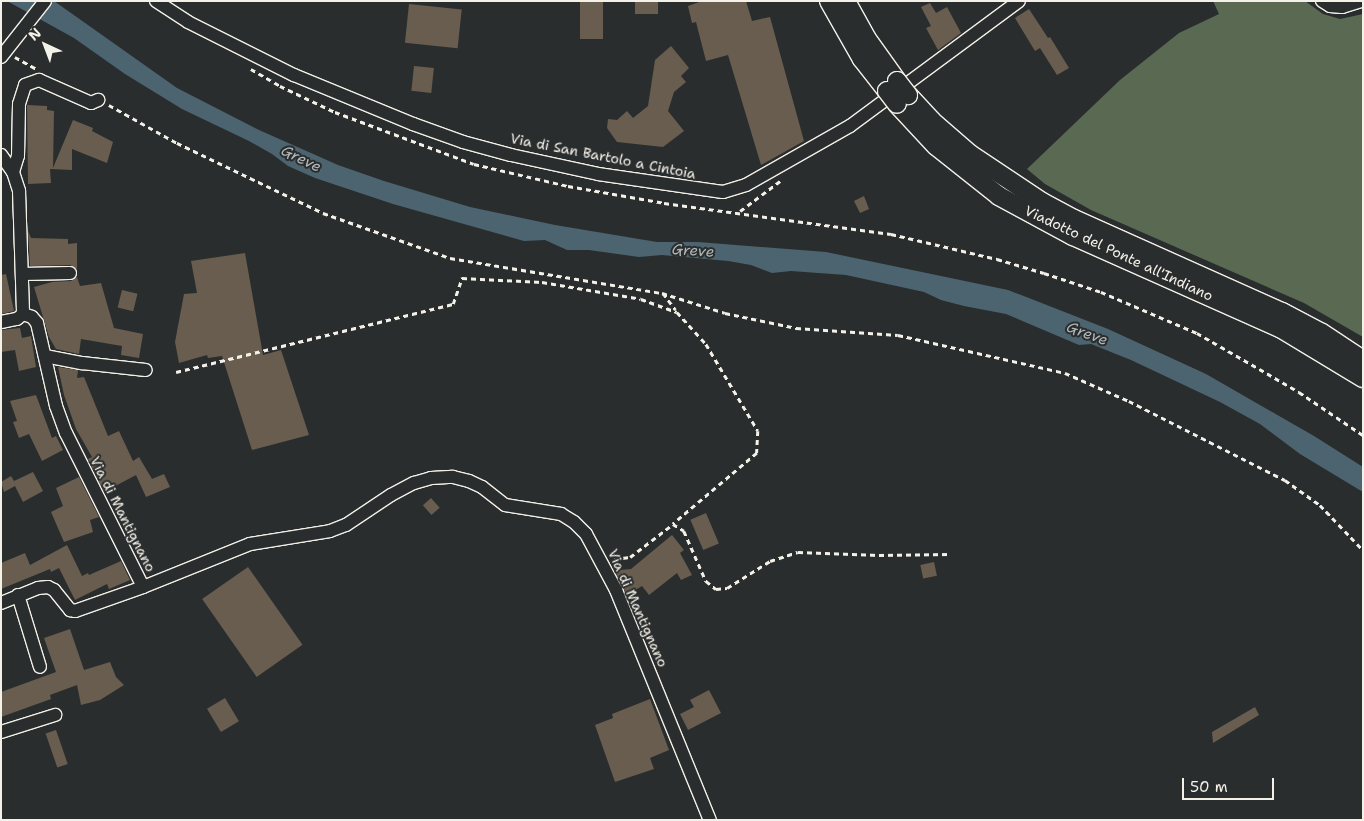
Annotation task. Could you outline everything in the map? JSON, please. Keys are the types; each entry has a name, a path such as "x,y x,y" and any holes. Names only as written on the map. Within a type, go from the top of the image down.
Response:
{"highway":[{"name":"Viadotto del Ponte all'Indiano","path":"829,1 862,59 970,154 1042,202 1074,219 1282,312 1322,333 1363,360"},
{"name":"Viadotto del Ponte all'Indiano","path":"846,1 900,91 936,146 999,196 1073,236 1280,328 1363,378"}],"street":[{"path":"8,54 45,1"},
{"name":"Via di San Bartolo a Cintoia","path":"156,1 188,22 294,75 396,118 463,142 556,166 714,192 730,191 746,185 850,126 1020,1"},
{"path":"1322,1 1336,7 1357,2"},
{"path":"13,172 18,156 20,97 25,85 39,80 92,103 99,100"},
{"path":"1,155 13,172 19,191 23,314 17,319 1,322"},
{"path":"22,274 70,272"},
{"name":"Via di Mantignano","path":"23,314 32,317 37,323 56,406 66,433 144,586 250,544 330,531 346,525 391,495 414,483 432,478 453,477 469,481 482,487 505,505 562,514 586,534 598,554 630,622 710,820"},
{"path":"45,356 82,363 146,370"},
{"path":"1,603 18,595 48,587 54,590 70,610 76,611 144,586"},
{"path":"18,595 40,667"},
{"path":"1,732 55,715"}],"path":[{"path":"8,54 41,70"},
{"path":"246,66 280,86 335,112 474,164 568,186 664,203 892,234 997,259 1102,292 1196,333 1299,392 1363,435"},
{"path":"99,100 177,143 323,213 450,258 662,293 725,313 796,328 898,335 1066,373 1129,401 1285,480 1320,505 1363,550"},
{"path":"739,212 765,192"},
{"path":"176,372 453,304 462,278 542,282 642,299 677,312"},
{"path":"598,554 617,560 630,557 743,467 757,453 759,444 758,431 706,344 662,293"},
{"path":"673,524 684,531 706,580 716,589 727,588 770,561 798,552 879,555 951,554"}],"green space":[{"path":"1213,1 1305,1 1323,14 1340,19 1363,14 1363,337 1304,303 1091,210 1045,184 1027,169 1120,80 1179,33 1219,14"}],"water":[{"name":"Greve","path":"7,1 54,1 177,88 259,130 338,165 470,207 555,225 657,242 698,242 826,252 1008,290 1108,329 1206,374 1314,436 1363,467 1363,492 1300,454 1260,424 1220,402 1131,360 1091,344 1079,345 1006,314 964,306 941,300 924,292 846,275 791,271 772,273 751,265 728,261 662,255 639,257 589,250 567,250 545,240 524,241 393,204 315,178 288,166 249,141 182,109 125,74 74,38"}],"building":[{"path":"580,1 603,1 603,39 580,39"},
{"path":"635,1 658,1 658,14 635,14"},
{"path":"702,1 746,1 752,21 770,17 804,141 761,165 728,55 706,61 696,22 692,23 688,6"},
{"path":"930,3 936,13 947,7 961,33 938,50 926,28 931,26 921,7"},
{"path":"409,4 462,10 458,48 405,43"},
{"path":"1029,9 1048,38 1050,37 1069,68 1057,75 1040,48 1035,51 1015,18"},
{"path":"671,46 689,68 681,76 686,82 674,92 668,111 684,131 663,147 617,142 607,128 608,119 617,120 627,111 633,118 648,106 655,60"},
{"path":"414,66 434,68 431,93 411,91"},
{"path":"27,105 47,106 47,110 54,111 53,168 73,120 93,128 92,131 113,142 107,163 72,149 72,170 50,169 51,183 28,184"},
{"path":"864,196 869,209 860,213 854,201"},
{"path":"28,231 31,238 68,239 68,244 77,243 77,269 70,265 30,266"},
{"path":"245,253 263,355 281,350 309,435 252,450 222,356 208,358 207,355 179,363 175,342 184,294 197,293 191,261"},
{"path":"6,274 14,311 1,314 1,275"},
{"path":"77,277 80,286 101,283 114,328 143,334 139,358 121,355 122,346 81,339 79,354 56,349 49,337 34,287 52,282 71,281"},
{"path":"122,290 138,294 133,311 118,307"},
{"path":"20,328 22,338 31,336 36,367 19,371 15,350 1,352 1,330"},
{"path":"58,367 78,370 77,378 84,377 108,436 119,431 133,461 139,457 152,479 164,474 170,487 146,497 136,475 104,492 88,459 92,457 76,429 64,395"},
{"path":"36,395 52,438 56,436 63,450 42,461 29,434 19,438 13,422 17,421 10,401"},
{"path":"33,472 43,491 23,502 15,486 4,492 1,482 11,476 14,481"},
{"path":"79,477 99,517 90,520 93,532 64,542 51,512 63,506 56,488"},
{"path":"431,498 440,508 432,515 423,505"},
{"path":"706,513 719,543 703,550 690,520"},
{"path":"672,535 684,550 680,553 692,575 681,580 677,573 649,595 642,586 627,595 616,573 620,570 631,569"},
{"path":"67,545 82,576 88,573 89,575 121,561 130,580 109,589 107,584 75,600 59,568 51,572 50,569 1,589 1,563 25,553 30,565"},
{"path":"934,562 937,576 923,579 920,565"},
{"path":"248,567 302,645 257,677 202,599"},
{"path":"70,629 84,670 110,662 116,677 124,685 100,700 81,705 77,685 50,695 51,699 1,717 1,692 56,672 44,638"},
{"path":"709,690 721,713 688,730 680,714 694,707 690,700"},
{"path":"225,698 239,721 221,732 207,709"},
{"path":"650,699 669,750 650,758 654,769 615,782 595,725 613,718 612,714"},
{"path":"1255,707 1259,715 1213,743 1212,732"},
{"path":"56,730 68,764 57,768 46,734"}]}
